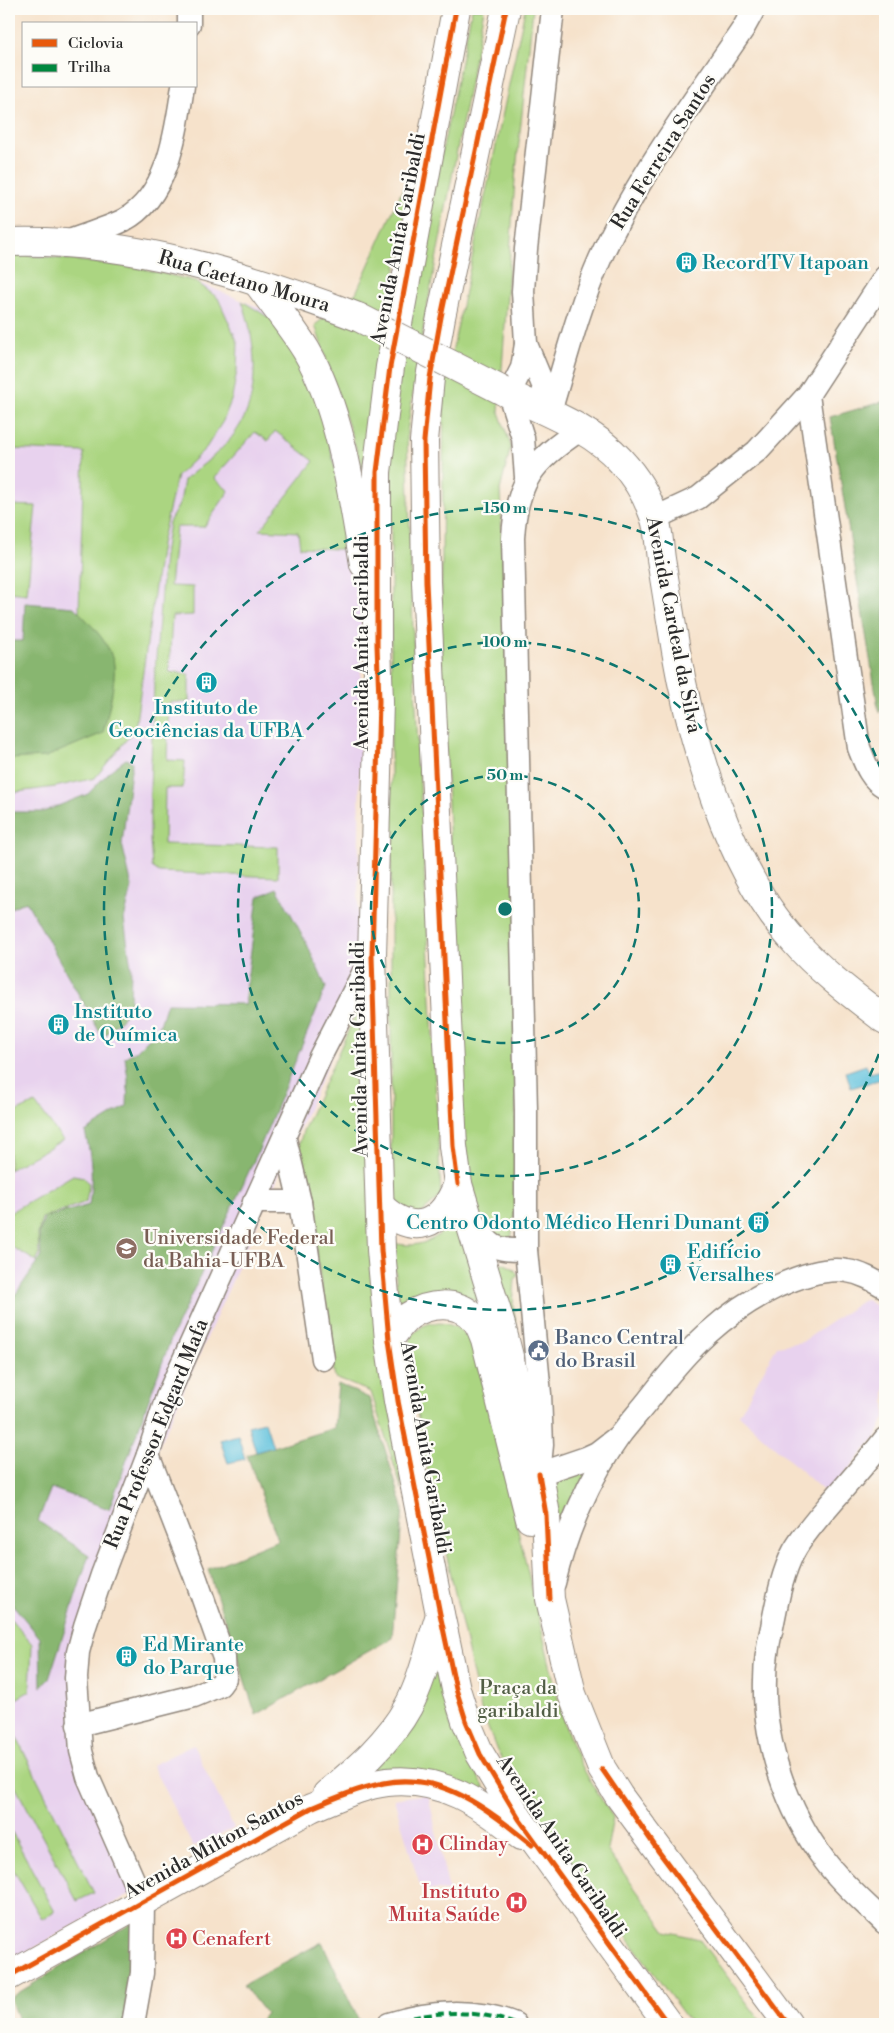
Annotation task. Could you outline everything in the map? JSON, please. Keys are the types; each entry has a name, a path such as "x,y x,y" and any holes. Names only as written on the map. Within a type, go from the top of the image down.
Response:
{"main road":[{"name":"Avenida Anita Garibaldi","path":"456,9 391,358 377,472 377,645 379,701 372,956 381,1250 389,1340 398,1401 456,1689 476,1746 498,1786 543,1855 668,2024"},
{"path":"506,9 430,378 424,442 426,582 453,1146 458,1184 501,1325 539,1474 546,1515 550,1598"},
{"name":"Rua Caetano Moura","path":"9,242 66,243 176,260 257,282 358,317 506,393"},
{"path":"257,282 306,350 325,391 334,419 353,497 377,645"},
{"name":"Avenida Cardeal da Silva","path":"506,393 580,430 601,443 620,459 640,487 655,518 676,653 692,725 710,786 738,853 762,900 794,941 856,998 885,1020"},
{"path":"380,1206 393,1218 409,1225 424,1224 436,1219 446,1209 458,1184"},
{"path":"389,1340 399,1326 410,1316 428,1308 442,1305 455,1306 466,1311 475,1318 480,1326 485,1339 550,1598 572,1694 602,1769 659,1852 788,2024"},
{"name":"Avenida Milton Santos","path":"311,1808 348,1777 396,1727 409,1705 440,1614"},
{"name":"Avenida Milton Santos","path":"9,1976 311,1808 356,1790 386,1782 412,1781 436,1785 471,1799 543,1855"}],"street":[{"path":"553,9 523,291 526,344 522,368 506,393 523,438 526,477 514,521 513,538 526,1111 526,1250 540,1394 542,1445 539,1474 597,1453 619,1436"},
{"name":"Rua Ferreira Santos","path":"549,415 581,308 612,234 660,151 743,29 754,9"},
{"path":"66,243 125,220 148,200 156,188 166,165 176,129 183,88"},
{"path":"655,518 698,498 741,466 757,451 808,395 885,277"},
{"path":"526,344 543,385 549,415"},
{"path":"808,395 859,748 868,769 878,783 885,787"},
{"path":"526,477 549,450 580,430"},
{"name":"Rua Professor Edgard Mafa","path":"143,1902 88,1777 81,1751 76,1678 78,1652 102,1575 148,1455 167,1397 254,1202 285,1139 320,1057 372,956"},
{"path":"285,1139 300,1202 323,1359"},
{"path":"254,1202 300,1202"},
{"path":"466,1210 485,1238 494,1247 503,1251 526,1250"},
{"path":"550,1598 560,1558 572,1526 588,1492 619,1436 680,1360 702,1336 733,1312 764,1293 792,1280 828,1270 847,1271 867,1277 885,1287"},
{"path":"885,1439 817,1519 794,1551 784,1577 775,1610 768,1643 764,1680 767,1721 774,1755 802,1827 825,1861 885,1923"},
{"path":"78,1725 194,1696 220,1685 224,1678 226,1670 220,1649 148,1455"},
{"path":"133,2024 142,1973 143,1902"},
{"path":"389,2024 406,2018 440,2013 474,2015 515,2024"}],"shaded area":[{"name":"Universidade Federal da Bahia-UFBA","path":"30,253 139,268 195,281 294,322 330,397 362,580 357,999 135,1500 74,1688 82,1759 137,1890 9,1962 9,254"},
{"path":"865,1299 885,1312 885,1418 876,1437 827,1494 739,1415 777,1346 802,1342"},
{"path":"193,1745 234,1828 193,1847 152,1765"},
{"name":"Clinday","path":"428,1794 449,1891 421,1889 394,1799"}],"green space":[{"path":"472,9 484,9 425,318 407,432 414,668 441,1196 414,1220 391,1198 391,428 423,242"},
{"path":"525,9 533,9 515,180 499,412 511,446 500,490 518,890 515,1208 511,1241 493,1245 465,1186 441,644 444,390"},
{"path":"413,166 363,469 315,325 356,293"},
{"path":"9,254 139,268 195,281 218,298 238,343 237,370 232,398 223,421 206,448 177,476 161,544 135,729 95,778 55,787 9,793 9,758 79,612 84,452 9,449"},
{"path":"242,301 294,333 316,379 352,550 300,547 298,532 260,530 314,461 275,431 268,441 255,432 214,478 229,491 204,527 176,527 170,586 193,587 193,615 172,616 169,672 189,674 189,702 169,702 167,760 185,761 183,788 165,788 164,844 278,847 278,877 159,872 152,867 150,839 154,684 164,555 169,522 180,503 184,480 226,444 245,416 253,384 254,367 251,333"},
{"path":"885,401 885,703 879,713 830,417"},
{"path":"9,505 36,506 27,594 9,592"},
{"path":"25,603 74,607 97,632 110,652 114,667 113,685 103,733 46,757 9,759 9,641 23,641"},
{"path":"126,759 132,762 122,844 132,887 124,919 131,967 130,1010 103,1038 26,901 9,909 9,812 43,812 88,794 111,770"},
{"path":"277,888 306,942 326,987 258,1152 172,1336 109,1509 51,1488 38,1521 89,1555 49,1679 41,1687 40,1638 9,1600 9,1346 11,1346 13,1298 41,1257 39,1234 44,1218 89,1205 91,1168 85,1132 127,1106 128,1079 125,1057 136,1051 159,1028 167,1003 246,1004 245,996 258,897"},
{"path":"358,1009 362,1024 402,1490 371,1392 335,1378 317,1257 310,1190 299,1145 303,1131"},
{"path":"35,1103 63,1140 9,1170 9,1115"},
{"path":"73,1175 84,1177 89,1184 86,1202 42,1218 38,1234 39,1256 36,1261 12,1247 9,1251 9,1213"},
{"path":"457,1216 484,1305 463,1295 442,1292 420,1294 398,1301 393,1243 413,1245 430,1240 451,1224"},
{"path":"503,1263 513,1268 518,1275 515,1279 513,1304 520,1351 492,1266"},
{"name":"Praça da garibaldi","path":"431,1323 446,1324 458,1329 468,1338 475,1351 563,1719 584,1770 613,1817 607,1850 666,1931 699,1939 763,2024 691,2024 541,1820 497,1751 481,1710 425,1458 407,1354 412,1335 423,1326"},
{"path":"338,1384 369,1398 403,1507 392,1638 256,1715 208,1569 278,1540 247,1455 334,1428"},
{"path":"598,1461 559,1530 553,1481"},
{"path":"9,1617 32,1644 30,1691 9,1703"},
{"path":"434,1654 451,1726 490,1798 355,1783"},
{"path":"9,1722 94,1893 77,1901 9,1775"},
{"path":"9,1827 55,1912 42,1919 9,1862"},
{"path":"137,1920 124,2024 19,2024 10,1998"},
{"path":"322,1942 360,2023 257,2024 265,2013 243,1985"}],"water":[{"path":"866,1065 870,1073 885,1069 885,1078 851,1088 846,1072"},
{"path":"265,1422 273,1447 256,1452 248,1426"},
{"path":"238,1435 245,1459 228,1463 220,1440"}],"marked path":[{"path":"189,9 190,14"},
{"path":"389,2024 420,2016 452,2013 484,2015 515,2024"}],"cycle path":[{"path":"456,9 390,367 377,472 377,645 379,701 372,956 381,1250 389,1340 398,1401 440,1614 456,1689 466,1721 480,1754 519,1819 668,2024"},
{"path":"458,1184 453,1146 426,582 424,441 430,378 441,317 506,9"},
{"path":"539,1474 546,1515 550,1599"},
{"path":"602,1769 659,1852 788,2024"},
{"path":"9,1976 311,1808 375,1785 405,1781 426,1783 445,1788 482,1807 532,1845"}],"place":[{"name":"RecordTV Itapoan","path":"686,263"},
{"name":"Instituto de Geociências da UFBA","path":"206,682"},
{"name":"Instituto de Química","path":"58,1024"},
{"name":"Centro Odonto Médico Henri Dunant","path":"758,1223"},
{"name":"Universidade Federal da Bahia-UFBA","path":"127,1249"},
{"name":"Edifício Versalhes","path":"671,1264"},
{"name":"Banco Central do Brasil","path":"539,1350"},
{"name":"Ed Mirante do Parque","path":"127,1657"},
{"name":"Clinday","path":"423,1844"},
{"name":"Instituto Muita Saúde","path":"516,1903"},
{"name":"Cenafert","path":"176,1939"}]}
